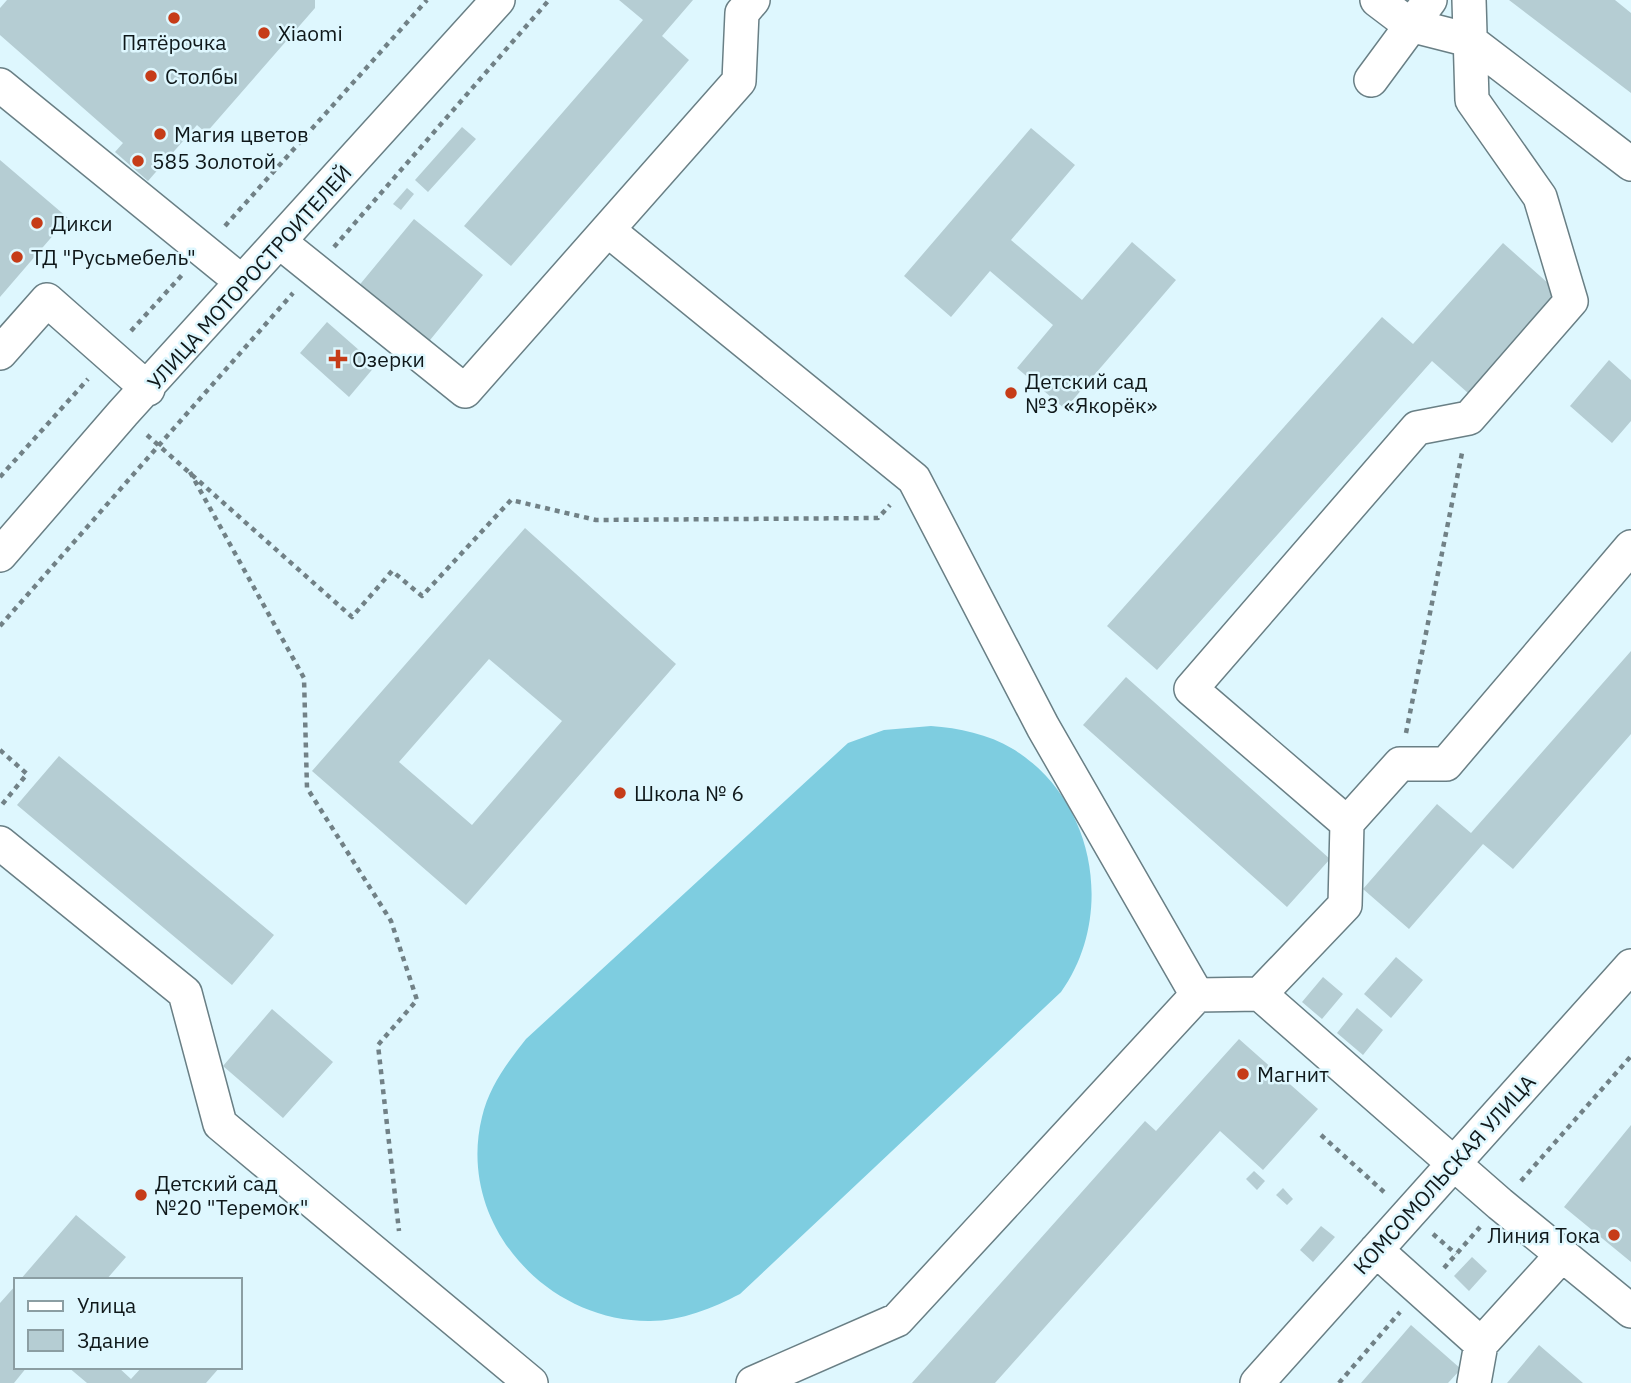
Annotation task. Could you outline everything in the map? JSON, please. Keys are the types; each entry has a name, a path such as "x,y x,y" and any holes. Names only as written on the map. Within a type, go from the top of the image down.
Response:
{"street":[{"name":"УЛИЦА МОТОРОСТРОИТЕЛЕЙ","path":"0,555 498,0"},
{"path":"281,243 465,391 739,81 742,13 753,0"},
{"path":"1377,0 1420,12 1469,40 1631,164"},
{"path":"1347,822 1191,689 1416,428 1469,418 1571,301 1540,197 1472,100 1469,0"},
{"path":"1371,80 1420,12"},
{"path":"0,85 243,282"},
{"path":"609,231 914,479 1043,727 1197,995"},
{"path":"0,353 47,300 148,389"},
{"path":"1260,994 1345,905 1347,822 1400,764 1446,764 1631,547"},
{"path":"0,843 185,993 220,1124 531,1383"},
{"name":"КОМСОМОЛЬСКАЯ УЛИЦА","path":"1257,1383 1631,966"},
{"path":"753,1383 810,1374 897,1320 1197,995 1260,994 1453,1164 1561,1256 1631,1311"},
{"path":"1376,1250 1481,1344"},
{"path":"1474,1383 1481,1344 1561,1256"}],"path":[{"path":"0,477 427,0"},
{"path":"0,626 550,0"},
{"path":"1400,764 1469,418"},
{"path":"158,445 352,617 392,571 422,596 511,500 596,520 878,517 914,479"},
{"path":"190,472 304,678 307,788 391,921 417,1000 378,1045 400,1243"},
{"path":"0,750 27,774 0,807"},
{"path":"1339,1383 1631,1056"}],"shaded area":[{"path":"931,726 973,733 994,739 1013,749 1041,771 1063,797 1079,828 1088,860 1092,894 1088,929 1078,962 1061,992 740,1294 696,1313 650,1321 612,1317 576,1304 544,1285 517,1259 496,1228 483,1193 477,1156 482,1117 494,1085 506,1066 526,1039 848,743 884,730"}],"building":[{"name":"Столбы","path":"7,0 315,0 315,8 206,133 197,125 148,181 115,152 123,143 0,35 0,8"},
{"path":"619,0 693,0 662,36 689,60 511,266 464,226 643,20"},
{"path":"1509,0 1615,0 1631,13 1631,93"},
{"path":"462,127 476,139 428,192 415,180"},
{"path":"1031,128 1075,165 1011,240 1082,300 1132,242 1176,280 1065,409 1017,368 1053,325 990,271 951,317 904,276"},
{"name":"ТД \"Русьмебель\"","path":"0,160 68,218 0,297"},
{"path":"407,188 414,194 401,210 393,204"},
{"path":"414,219 483,275 426,345 357,288"},
{"path":"1503,243 1558,292 1468,393 1432,361 1157,670 1107,626 1382,317 1413,344"},
{"name":"Озерки","path":"327,322 376,365 349,397 300,353"},
{"path":"1609,360 1631,380 1631,421 1612,443 1570,406"},
{"path":"525,528 676,664 466,905 312,771","holes":["489,659 562,721 472,825 399,762"]},
{"path":"1631,651 1631,734 1513,869 1483,844 1409,929 1363,889 1437,804 1471,833"},
{"path":"1126,677 1330,859 1287,907 1083,725"},
{"path":"59,756 274,935 232,985 17,805"},
{"path":"1396,957 1423,980 1391,1018 1364,994"},
{"path":"1323,977 1343,994 1322,1019 1302,1002"},
{"path":"1357,1008 1383,1030 1363,1055 1337,1033"},
{"path":"272,1009 333,1062 283,1118 223,1066"},
{"path":"1239,1039 1318,1109 1263,1170 1220,1131 995,1383 912,1383 1145,1121 1156,1131"},
{"name":"Линия Тока","path":"1631,1125 1631,1262 1564,1207"},
{"path":"1254,1171 1265,1181 1257,1190 1246,1179"},
{"path":"1283,1188 1293,1199 1287,1205 1276,1195"},
{"path":"76,1215 126,1257 108,1278 22,1278"},
{"path":"1321,1226 1335,1237 1313,1262 1300,1250"},
{"path":"1472,1257 1487,1271 1469,1291 1454,1276"},
{"path":"14,1287 14,1369 25,1369 14,1383 0,1383 0,1303"},
{"path":"1411,1325 1461,1369 1448,1383 1361,1383"},
{"path":"1539,1345 1583,1383 1507,1383"},
{"path":"70,1369 120,1369 131,1379 140,1369 218,1369 206,1383 87,1383"}],"place":[{"name":"Пятёрочка","path":"174,18"},
{"name":"Xiaomi","path":"264,33"},
{"name":"Столбы","path":"151,76"},
{"name":"Магия цветов","path":"160,134"},
{"name":"585 Золотой","path":"138,161"},
{"name":"Дикси","path":"37,223"},
{"name":"ТД \"Русьмебель\"","path":"17,257"},
{"name":"Озерки","path":"338,359"},
{"name":"Детский сад №3 «Якорёк»","path":"1011,393"},
{"name":"Школа № 6","path":"620,793"},
{"name":"Магнит","path":"1243,1074"},
{"name":"Детский сад №20 \"Теремок\"","path":"141,1195"},
{"name":"Линия Тока","path":"1614,1235"}]}
